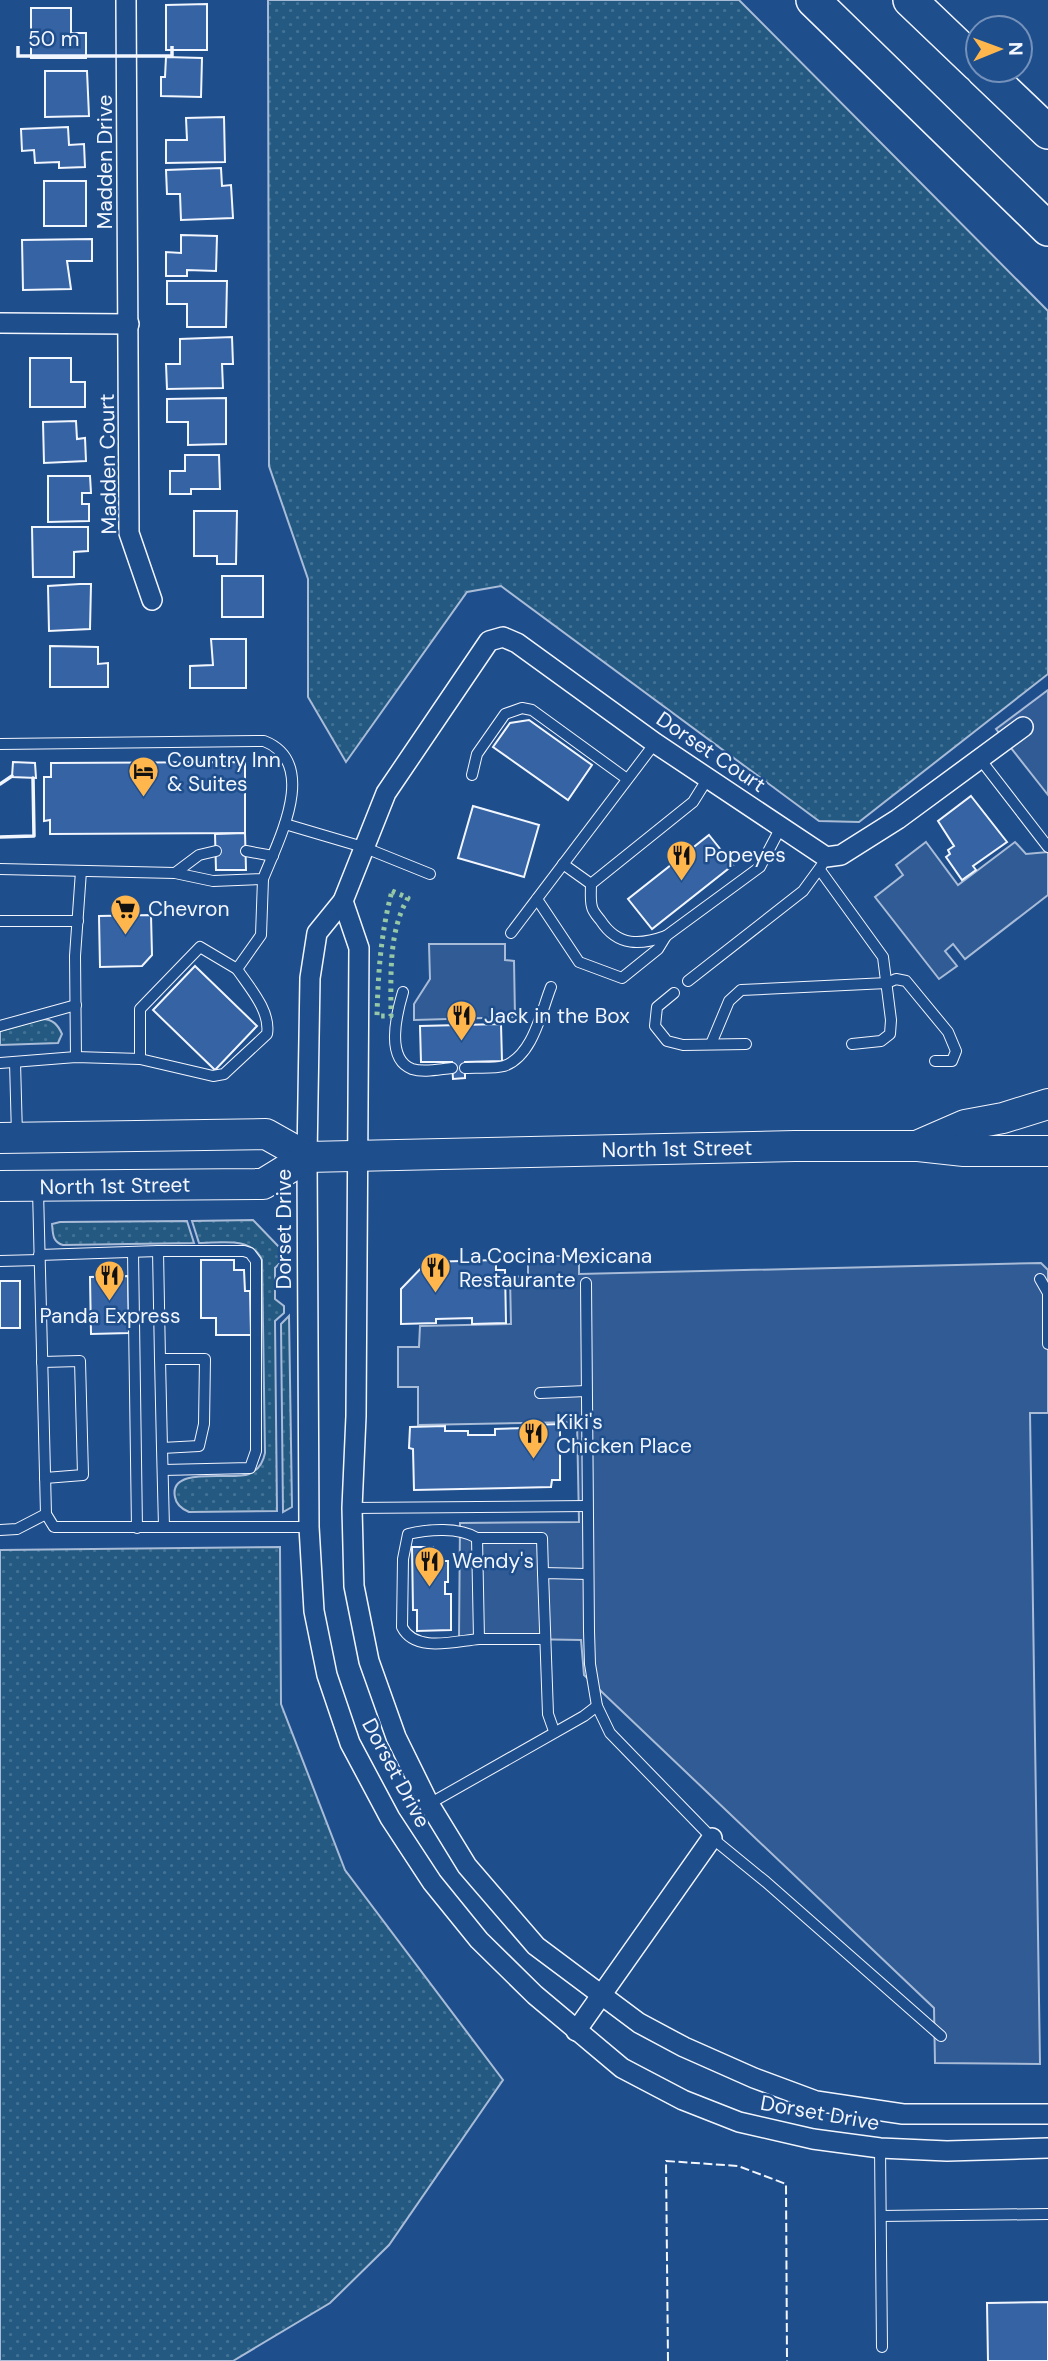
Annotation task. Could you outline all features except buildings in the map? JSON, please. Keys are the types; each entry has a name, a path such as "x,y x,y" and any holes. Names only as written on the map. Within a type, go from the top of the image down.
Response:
{"highway":[{"path":"813,0 1048,229"},
{"path":"910,0 964,52"},
{"path":"998,84 1048,132"}],"main road":[{"path":"918,1146 965,1125 1003,1118 1048,1104"},
{"path":"9,1138 266,1134 307,1157"},
{"name":"North 1st Street","path":"0,1186 262,1184 307,1157 358,1155 918,1146 964,1151 1048,1150"}],"street":[{"name":"Madden Drive","path":"126,0 129,324"},
{"path":"0,323 129,324"},
{"name":"Madden Court","path":"129,324 129,533 152,600"},
{"name":"Dorset Court","path":"503,637 517,643 655,743 781,827 823,864"},
{"name":"Dorset Drive","path":"503,637 489,641 386,793 343,901 317,933 310,978 307,1157 309,1527 314,1611 327,1675 350,1742 390,1818 432,1882 479,1940 576,2031 622,2068 683,2100 740,2122 813,2139 880,2148 947,2151 1048,2148"},
{"path":"823,864 898,818 1023,727"},
{"name":"Dorset Drive","path":"343,901 359,948 356,1416 352,1508 354,1586 369,1661 396,1737 429,1804 467,1866 536,1946 639,2023 684,2047 754,2078 816,2101 903,2114 1048,2114"},
{"path":"576,2031 712,1838"}],"lane":[{"path":"472,775 477,754 506,714 522,708 532,710 627,779"},
{"path":"0,744 264,741 278,746 289,761 294,782 285,824 263,879 261,935 237,969"},
{"path":"511,933 655,743"},
{"path":"980,759 1048,847"},
{"path":"591,884 693,802 708,778"},
{"path":"285,824 363,847 430,874"},
{"path":"591,884 592,908 605,928 619,938 646,943 666,936 760,867 781,827"},
{"path":"175,873 199,855 216,851"},
{"path":"246,851 272,856"},
{"path":"562,864 591,884"},
{"path":"688,981 803,891 823,864 883,957 891,1020 890,1034 881,1041 852,1044"},
{"path":"0,869 175,873 214,881 263,879"},
{"path":"76,1057 80,871"},
{"path":"537,899 579,962 622,978 659,949 666,936"},
{"path":"0,921 78,921"},
{"path":"0,1063 76,1057 140,1059 213,1076 224,1074 267,1034 269,1026 266,1015 237,969 200,947 140,1009 140,1059"},
{"path":"711,1044 729,1001 741,990 887,983 896,979 906,981 948,1032 956,1051 952,1061 935,1061"},
{"path":"465,1068 503,1066 517,1058 527,1047 551,987"},
{"path":"403,992 397,1012 396,1047 399,1057 412,1069 452,1068"},
{"path":"674,993 657,1007 655,1026 667,1041 683,1045 746,1044"},
{"path":"0,1026 76,1005"},
{"path":"9,1138 15,1062"},
{"path":"38,1186 46,1514 54,1527 309,1527"},
{"path":"158,1251 164,1527"},
{"path":"0,1261 158,1251 250,1253 256,1261 256,1451 250,1468 163,1470"},
{"path":"133,1252 137,1528"},
{"path":"1040,1279 1048,1293 1048,1344"},
{"path":"586,1283 590,1664 597,1706 610,1733 712,1838 941,2036"},
{"path":"160,1359 205,1359 204,1424 199,1446 162,1448"},
{"path":"42,1362 80,1361 83,1475 45,1478"},
{"path":"540,1393 586,1391"},
{"path":"352,1508 587,1506"},
{"path":"0,1530 17,1529 46,1514"},
{"path":"545,1639 479,1639 426,1643 412,1640 402,1627 402,1559 408,1534 465,1531 477,1538 542,1538 548,1713 554,1731"},
{"path":"477,1538 479,1639"},
{"path":"543,1573 588,1574"},
{"path":"429,1804 597,1706"},
{"path":"880,2148 882,2347"},
{"path":"881,2216 1048,2214"}],"shaded area":[{"path":"268,0 739,0 1048,311 1048,674 859,822 819,821 501,586 467,592 346,762 308,697 308,579 269,466"},
{"path":"1048,690 1048,795 996,729"},
{"path":"926,842 958,885 1015,842 1026,854 1048,852 1048,895 965,959 953,944 945,951 957,966 939,979 875,897 903,875 896,865"},
{"path":"429,944 505,944 505,960 514,961 515,1017 414,1020 414,1004 430,979"},
{"path":"42,1019 52,1021 59,1028 62,1034 58,1043 0,1045 0,1031"},
{"path":"253,1220 280,1248 282,1261 275,1268 275,1299 284,1306 284,1313 275,1321 277,1511 189,1512 180,1506 175,1497 176,1487 181,1481 203,1476 249,1474 260,1466 265,1453 262,1260 257,1252 243,1244 199,1243 192,1221"},
{"path":"187,1221 194,1243 63,1245 55,1239 52,1224 60,1222"},
{"path":"528,1256 579,1256 579,1274 1041,1263 1048,1270 1048,1413 1030,1413 1040,2064 935,2063 934,2008 584,1675 581,1640 459,1638 460,1523 579,1522 577,1422 418,1425 418,1387 398,1387 398,1347 419,1347 420,1326 511,1324 510,1277 528,1276"},
{"path":"289,1316 292,1507 283,1512 281,1324"},
{"path":"280,1547 281,1704 345,1870 503,2080 389,2245 330,2303 233,2361 0,2361 0,1550"}],"hedge":[{"path":"392,891 408,898 394,940 391,1016 377,1016 381,953 392,891"}],"fence":[{"path":"668,2361 666,2161 738,2166 786,2184 787,2361"}],"wall":[{"path":"0,784 12,776"},
{"path":"0,837 34,836 33,778"}],"place":[{"name":"Country Inn & Suites","path":"144,799"},
{"name":"Popeyes","path":"681,882"},
{"name":"Chevron","path":"125,936"},
{"name":"Jack in the Box","path":"461,1043"},
{"name":"La Cocina Mexicana Restaurante","path":"436,1295"},
{"name":"Panda Express","path":"110,1303"},
{"name":"Kiki's Chicken Place","path":"533,1461"},
{"name":"Wendy's","path":"429,1588"}]}
